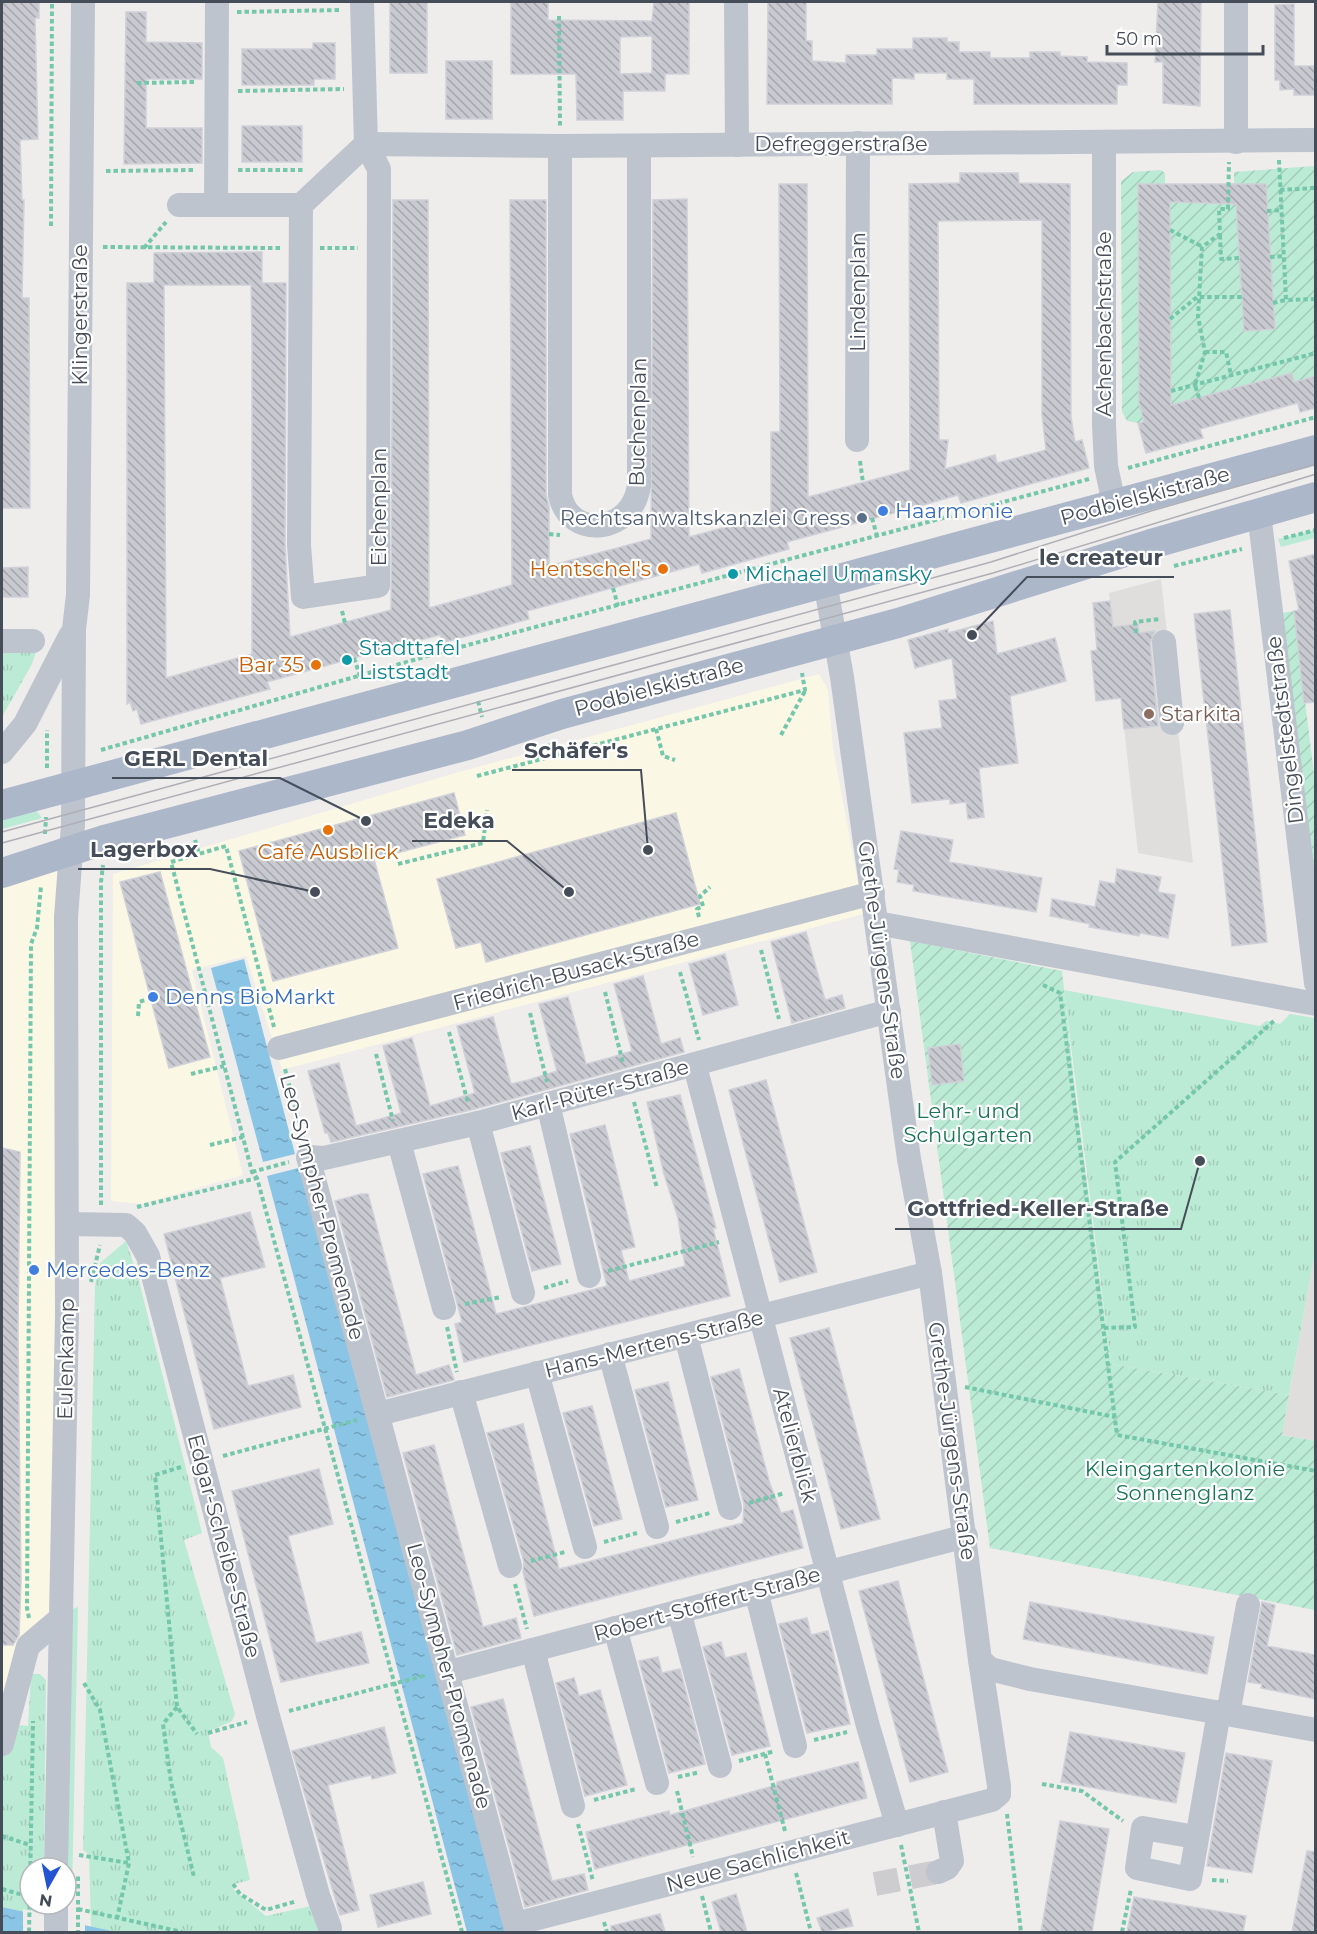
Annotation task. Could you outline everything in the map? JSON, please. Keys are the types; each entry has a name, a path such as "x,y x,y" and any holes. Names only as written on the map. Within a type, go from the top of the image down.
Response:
{"main road":[{"name":"Podbielskistraße","path":"2,805 55,781 825,582 1316,450"},
{"name":"Podbielskistraße","path":"2,873 58,854 478,742 562,714 1001,593 1316,497"}],"street":[{"name":"Klingerstraße","path":"58,854 55,781 78,595 83,2"},
{"path":"736,2 737,144"},
{"path":"1232,142 1236,2"},
{"path":"173,212 216,204 301,205 366,144 362,6"},
{"path":"216,204 217,7"},
{"name":"Defreggerstraße","path":"366,144 639,146 1316,140"},
{"name":"Lindenplan","path":"857,440 858,143"},
{"name":"Achenbachstraße","path":"1104,143 1104,425 1107,474 1114,504"},
{"name":"Eichenplan","path":"301,205 299,545 303,597 378,586 379,169 366,144"},
{"name":"Buchenplan","path":"560,146 560,495 565,510 570,515 580,521 599,525 623,518 633,507 639,485 639,146"},
{"name":"Dingelstedtstraße","path":"1259,513 1316,983"},
{"name":"Grethe-Jürgens-Straße","path":"825,582 837,639 909,1159 930,1272 999,1794"},
{"name":"Klingerstraße","path":"2,752 25,724 74,628"},
{"path":"1162,631 1172,723"},
{"path":"2,641 33,641"},
{"name":"Eulenkamp","path":"56,1856 67,1224 66,917 58,854"},
{"name":"Friedrich-Busack-Straße","path":"279,1048 873,893"},
{"path":"877,923 1316,1004"},
{"name":"Karl-Rüter-Straße","path":"308,1156 324,1158 399,1142 629,1083 890,1011"},
{"name":"Atelierblick","path":"700,1064 760,1317 897,1825"},
{"path":"550,1103 589,1276"},
{"path":"475,1123 523,1293"},
{"path":"399,1142 444,1308"},
{"name":"Leo-Sympher-Promenade","path":"308,1156 369,1417 517,1928"},
{"name":"Edgar-Scheibe-Straße","path":"67,1224 126,1225 135,1233 148,1256 268,1716 318,1895 330,1928"},
{"name":"Hans-Mertens-Straße","path":"369,1417 930,1272"},
{"path":"686,1335 730,1508"},
{"path":"610,1354 657,1527"},
{"path":"537,1373 585,1546"},
{"path":"461,1392 510,1566"},
{"name":"Robert-Stoffert-Straße","path":"443,1672 966,1536"},
{"path":"756,1591 795,1746"},
{"path":"1196,1837 1143,1828 1137,1868 1191,1879 1196,1837 1248,1605"},
{"path":"679,1611 720,1766"},
{"path":"2,1744 15,1713 28,1646 61,1618"},
{"path":"615,1628 667,1786"},
{"path":"533,1650 573,1806"},
{"path":"981,1660 990,1669 1030,1679 1316,1730"},
{"name":"Neue Sachlichkeit","path":"517,1928 698,1877 992,1800 999,1794"},
{"path":"938,1872 947,1868 952,1861 944,1812"},
{"path":"56,1932 63,1916"}],"path":[{"path":"51,226 52,2"},
{"path":"217,7 362,6"},
{"path":"559,16 560,146"},
{"path":"137,83 363,89"},
{"path":"1232,142 1228,209 1220,209 1221,259 1239,258"},
{"path":"1278,152 1286,300"},
{"path":"106,171 216,169 339,171"},
{"path":"1280,190 1316,188"},
{"path":"1268,211 1282,210"},
{"path":"144,248 173,212"},
{"path":"1170,230 1202,247"},
{"path":"1199,398 1195,385 1205,352 1197,297 1202,247 1220,234"},
{"path":"104,247 209,250 379,248"},
{"path":"1270,257 1284,256"},
{"path":"1170,319 1197,297 1242,297"},
{"path":"1273,303 1316,299"},
{"path":"1205,352 1226,352 1231,375"},
{"path":"1170,391 1316,353"},
{"path":"101,750 360,676 1316,417"},
{"path":"873,519 877,536"},
{"path":"613,588 618,606"},
{"path":"1136,633 1135,621 1162,631"},
{"path":"354,658 360,676"},
{"path":"781,735 805,690 801,671"},
{"path":"477,776 805,690"},
{"path":"656,729 663,756 675,760"},
{"path":"542,742 567,752"},
{"path":"34,1640 27,1608 31,944 37,928 40,888 58,854 55,781 47,743"},
{"path":"398,864 483,843 487,810"},
{"path":"194,839 199,854"},
{"name":"Leo-Sympher-Promenade","path":"252,1172 171,862 226,846 308,1156"},
{"path":"88,1292 101,1241 101,882 103,868"},
{"path":"705,938 697,909 703,906 700,896 710,887"},
{"path":"761,950 784,1041"},
{"path":"680,972 700,1064"},
{"path":"1043,985 1060,993 1117,1435 1316,1471"},
{"path":"605,992 657,1188"},
{"path":"138,1016 138,1002 151,998"},
{"path":"1104,1329 1134,1327 1115,1162 1245,1048 1287,1008 1289,999"},
{"path":"530,1013 550,1103"},
{"path":"449,1032 475,1123"},
{"path":"376,1054 399,1142"},
{"path":"191,1074 224,1066"},
{"path":"210,1145 243,1137"},
{"path":"308,1156 252,1172 257,1178 462,1932"},
{"path":"137,1207 257,1178"},
{"path":"444,1308 461,1392"},
{"path":"944,1384 1114,1417"},
{"path":"203,1461 369,1417"},
{"path":"155,1475 177,1707 197,1734"},
{"path":"510,1566 533,1650"},
{"path":"84,1671 84,1695"},
{"path":"208,1733 443,1672"},
{"path":"84,1683 100,1710 129,1863 117,1919"},
{"path":"177,1707 163,1724 171,1782 194,1877"},
{"path":"15,1713 30,1856"},
{"path":"765,1754 811,1932"},
{"path":"1042,1784 1082,1791 1122,1820 1143,1828"},
{"path":"667,1786 698,1877 711,1932"},
{"path":"999,1794 1006,1806 1021,1932"},
{"path":"573,1806 598,1904"},
{"path":"897,1825 919,1932"},
{"path":"2,1836 30,1845"},
{"path":"78,1859 79,1844"},
{"path":"79,1855 129,1863"},
{"path":"1122,1932 1137,1868"},
{"path":"233,1884 240,1894 266,1910 318,1895"},
{"path":"2,1889 18,1893"},
{"path":"78,1907 117,1919 182,1932"},
{"path":"29,1916 29,1932"},
{"path":"72,1916 78,1932"}],"shaded area":[{"name":"Starkita","path":"1161,579 1193,863 1138,853 1109,593"},
{"path":"819,674 828,690 833,748 864,914 282,1070 246,956 192,970 243,1175 142,1204 111,1201 113,874 459,772"},
{"name":"Mercedes-Benz","path":"71,849 61,1618 34,1640 2,1742 2,873"},
{"path":"1315,1251 1315,1441 1282,1435"}],"green space":[{"path":"1315,166 1315,376 1294,382 1292,373 1191,400 1193,409 1138,423 1127,421 1122,412 1121,181 1133,172 1161,170 1165,173 1165,184 1234,186 1234,172"},
{"path":"1315,530 1315,538 1281,547 1278,539"},
{"path":"1294,611 1315,782 1315,887 1282,613"},
{"path":"37,649 32,664 2,717 2,650"},
{"path":"34,808 42,818 2,829 2,816"},
{"name":"Kleingartenkolonie Sonnenglanz","path":"910,941 1062,971 1076,1100 1111,1364 1289,1395 1282,1435 1315,1441 1315,1610 990,1548"},
{"path":"1064,990 1260,1026 1266,1021 1280,1024 1290,1014 1315,1018 1315,1251 1289,1395 1111,1364"},
{"path":"126,1241 139,1281 202,1533 184,1540 235,1714 232,1721 208,1732 211,1747 223,1758 250,1880 231,1885 266,1916 315,1905 326,1932 116,1932 91,1927 89,1855 83,1850 95,1286 100,1263"},
{"path":"78,1607 73,1856 67,1856 70,1610"},
{"path":"31,1674 40,1674 46,1680 44,1856 18,1856 18,1911 2,1907 2,1742 20,1725 28,1726"}],"water":[{"path":"244,959 295,1154 263,1162 211,968"},
{"path":"302,1167 505,1932 467,1932 267,1176"},
{"path":"2,1907 18,1911 18,1916 43,1916 116,1932 2,1932"}],"pier":[{"path":"23,1916 56,1916 85,1922 85,1932 23,1932"}],"building":[{"path":"2,2 39,2 39,18 35,18 38,139 20,140 22,200 24,200 22,298 29,298 30,508 2,508"},
{"path":"390,2 427,2 427,73 390,73"},
{"path":"511,2 548,2 548,20 652,21 654,2 689,2 689,74 665,74 665,91 623,91 623,120 577,120 576,74 511,74","holes":["652,36 652,73 620,74 620,37"]},
{"path":"768,2 806,2 806,41 812,41 812,61 846,63 846,55 877,55 877,49 913,49 913,38 947,38 947,42 959,42 959,52 990,52 990,58 1030,58 1030,52 1060,52 1060,56 1087,57 1087,62 1127,63 1127,85 1117,85 1117,104 974,104 974,79 947,79 947,73 914,73 914,79 892,78 892,104 767,104"},
{"path":"1158,2 1201,2 1200,106 1163,103 1163,62 1155,62"},
{"path":"1294,4 1294,66 1316,66 1316,95 1294,95 1294,89 1280,90 1280,80 1275,80 1275,5"},
{"path":"126,12 146,12 146,42 202,43 202,79 146,79 146,128 202,128 202,163 124,164"},
{"path":"313,43 335,43 335,79 314,79 314,85 242,85 242,49 313,49"},
{"path":"446,61 492,61 492,119 446,119"},
{"path":"242,126 302,126 302,162 242,162"},
{"path":"960,173 1018,173 1019,183 1070,184 1071,417 1075,442 1082,440 1089,468 961,503 958,495 787,542 789,549 702,573 699,564 527,611 529,619 442,643 440,635 397,646 267,682 270,689 141,724 137,709 133,711 130,702 127,704 127,283 154,283 154,253 262,252 262,283 286,283 285,545 290,637 391,610 393,200 428,200 429,608 512,585 510,200 546,200 546,495 549,506 549,566 651,539 653,200 687,199 689,537 771,515 771,432 780,432 779,184 807,184 808,497 910,470 909,184 960,183","holes":["1042,220 1042,415 1046,450 997,463 995,455 945,469 948,440 939,440 938,221","164,285 251,285 252,343 252,654 166,678"]},
{"path":"1138,184 1266,184 1275,329 1244,331 1236,204 1170,202 1171,405 1292,373 1294,382 1316,376 1316,408 1300,412 1298,403 1200,429 1203,438 1146,453 1138,423 1144,422 1139,403"},
{"path":"1316,554 1316,702 1304,703 1294,611 1299,610 1289,561"},
{"path":"28,567 28,597 2,597 2,568"},
{"path":"1110,601 1113,627 1138,624 1139,633 1155,631 1150,643 1158,726 1124,729 1121,698 1096,701 1091,651 1097,650 1093,603"},
{"path":"1230,610 1267,942 1232,946 1194,614"},
{"path":"993,621 997,654 1055,638 1066,681 1010,696 1018,763 979,768 984,817 968,819 966,802 950,804 950,799 912,803 904,733 942,728 939,701 957,699 952,658 915,668 908,640 948,629 948,633"},
{"path":"454,793 465,835 374,859 398,948 273,981 239,851"},
{"path":"676,813 700,904 486,962 481,942 456,948 437,879"},
{"path":"901,831 953,840 949,862 1042,878 1036,912 913,891 914,885 897,882 899,870 894,869"},
{"path":"1117,869 1161,877 1158,892 1175,895 1168,938 1140,933 1139,936 1089,927 1090,924 1050,916 1052,899 1095,907 1100,881 1115,884"},
{"path":"160,872 210,1057 169,1068 120,882"},
{"path":"806,932 825,1000 842,995 845,1008 792,1023 771,942"},
{"path":"725,954 738,1005 703,1015 689,964"},
{"path":"643,976 661,1044 680,1038 684,1052 475,1109 331,1142 328,1133 325,1133 308,1071 339,1063 356,1126 401,1113 383,1046 412,1038 430,1106 475,1093 457,1026 493,1017 511,1084 528,1080 557,1071 539,1004 568,997 586,1064 609,1058 632,1051 614,984"},
{"path":"960,1044 964,1081 932,1085 928,1048"},
{"path":"766,1080 817,1272 780,1282 729,1090"},
{"path":"680,1095 716,1228 713,1228 730,1296 464,1362 455,1324 462,1322 423,1174 458,1166 496,1314 607,1286 570,1134 605,1125 635,1247 621,1250 629,1281 685,1266 678,1218 664,1174 647,1102"},
{"path":"530,1146 561,1264 532,1271 501,1153"},
{"path":"2,1148 20,1152 18,1333 21,1581 19,1635 13,1645 2,1645"},
{"path":"368,1194 416,1375 449,1365 454,1380 387,1397 335,1201"},
{"path":"250,1212 265,1267 220,1278 248,1386 293,1375 301,1407 214,1429 164,1234"},
{"path":"829,1328 880,1519 841,1529 790,1338"},
{"path":"739,1369 770,1484 781,1513 793,1510 803,1548 534,1616 523,1572 524,1562 487,1433 523,1424 559,1569 743,1523 744,1504 711,1377"},
{"path":"668,1382 698,1500 666,1507 635,1390"},
{"path":"592,1406 622,1519 594,1526 563,1413"},
{"path":"434,1445 483,1627 516,1618 521,1638 457,1655 403,1453"},
{"path":"319,1469 333,1524 288,1536 316,1643 361,1632 369,1663 281,1682 232,1491"},
{"path":"898,1581 948,1772 910,1782 859,1591"},
{"path":"1030,1602 1214,1637 1207,1674 1023,1639"},
{"path":"1262,1602 1275,1605 1267,1646 1316,1655 1316,1699 1261,1688 1262,1684 1248,1682"},
{"path":"807,1618 811,1635 828,1631 850,1724 807,1733 779,1624"},
{"path":"721,1642 725,1658 746,1653 770,1746 732,1755 703,1647"},
{"path":"658,1657 662,1673 680,1669 705,1764 669,1773 639,1661"},
{"path":"574,1678 579,1696 600,1690 627,1785 585,1796 556,1683"},
{"path":"503,1699 552,1881 584,1874 588,1890 525,1907 471,1707"},
{"path":"384,1727 396,1773 372,1779 371,1775 328,1785 359,1910 340,1915 292,1751"},
{"path":"1070,1732 1185,1753 1176,1803 1061,1782"},
{"path":"1226,1753 1272,1761 1252,1873 1207,1866"},
{"path":"858,1762 867,1798 595,1869 586,1832 669,1811 670,1815 777,1785 777,1782"},
{"path":"1060,1821 1109,1829 1092,1932 1041,1932"},
{"path":"1307,1851 1316,1852 1316,1932 1292,1932"},
{"path":"423,1882 431,1914 378,1927 370,1895"},
{"path":"736,1894 747,1932 721,1932 712,1902"},
{"path":"1134,1897 1246,1916 1243,1932 1127,1932"},
{"path":"848,1909 853,1926 822,1932 817,1918"},
{"path":"660,1914 665,1932 611,1932 611,1926"}],"tunnel":[{"path":"875,1884 938,1872"}],"tram line":[{"path":"2,832 991,562 1151,511 1316,464"},
{"path":"2,843 993,573 1316,474"}],"place":[{"name":"Haarmonie","path":"883,511"},
{"name":"Rechtsanwaltskanzlei Gress","path":"862,518"},
{"name":"Hentschel's","path":"663,569"},
{"name":"Michael Umansky","path":"733,574"},
{"name":"le createur","path":"972,635"},
{"name":"Stadttafel Liststadt","path":"347,660"},
{"name":"Bar 35","path":"316,665"},
{"name":"Starkita","path":"1149,714"},
{"name":"GERL Dental","path":"366,821"},
{"name":"Café Ausblick","path":"328,830"},
{"name":"Schäfer's","path":"648,850"},
{"name":"Lagerbox","path":"315,892"},
{"name":"Edeka","path":"569,892"},
{"name":"Denns BioMarkt","path":"153,997"},
{"name":"Gottfried-Keller-Straße","path":"1200,1161"},
{"name":"Mercedes-Benz","path":"34,1270"}],"park label":[{"name":"Lehr- und Schulgarten","path":"968,1123"}]}
